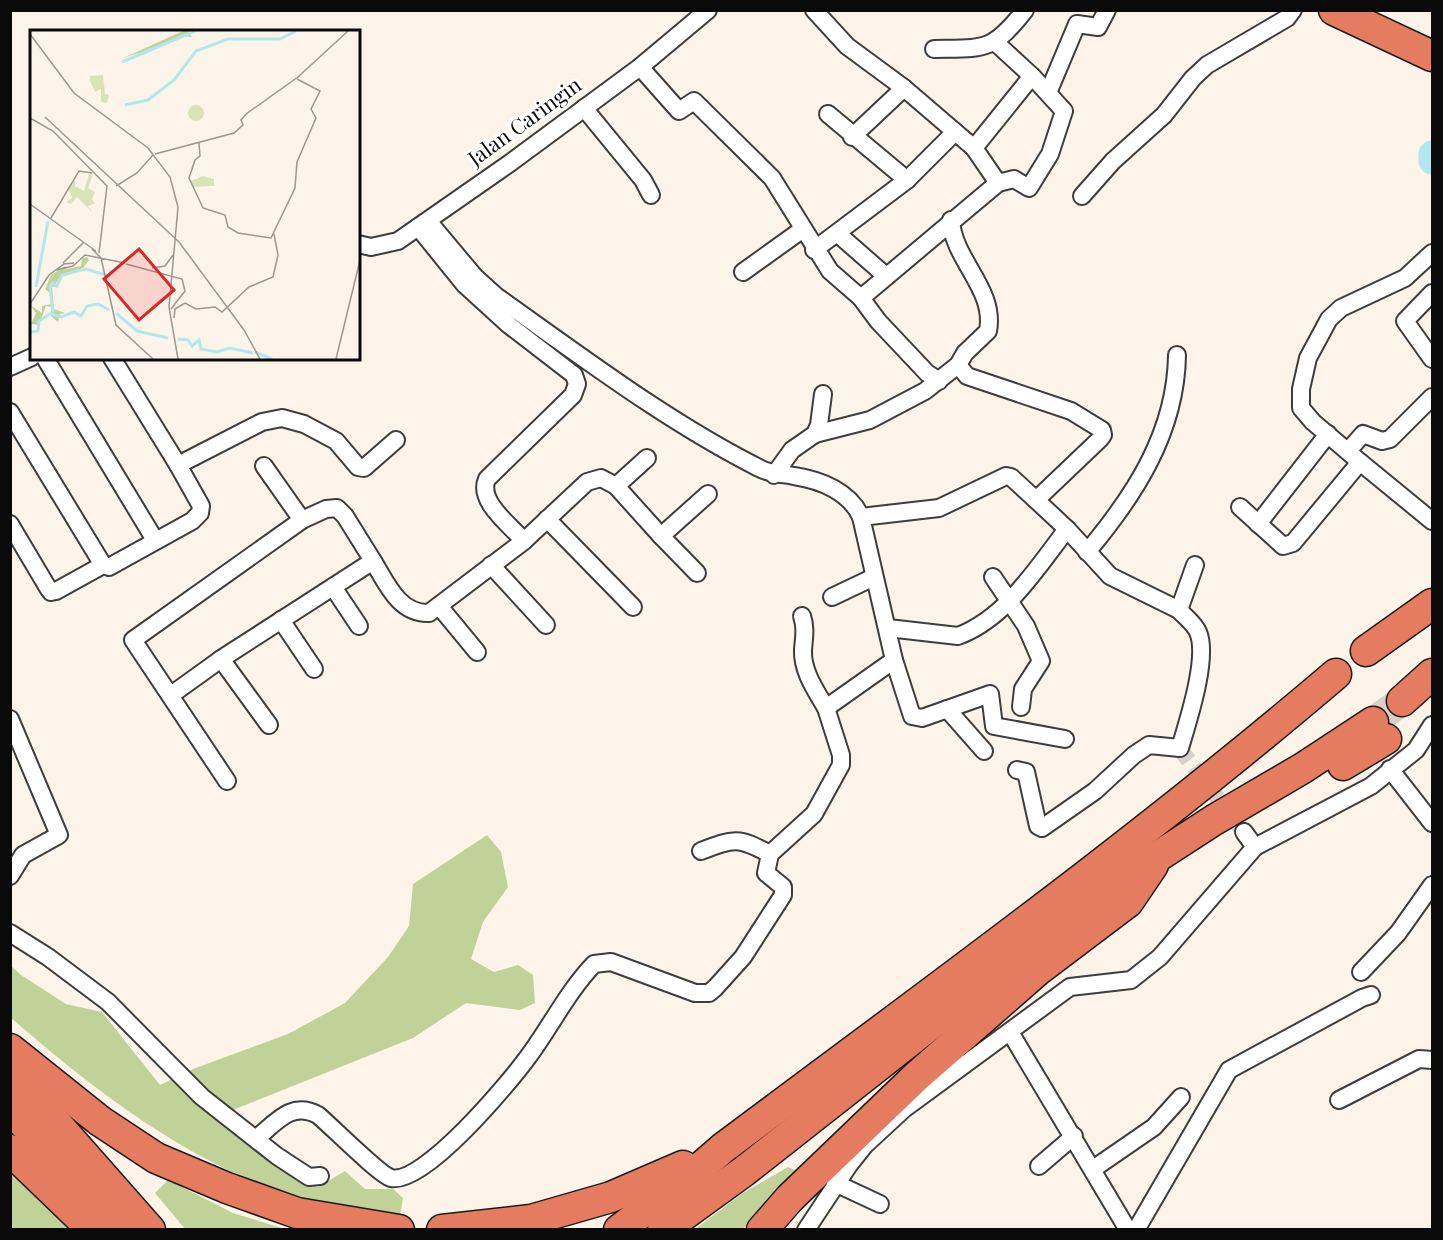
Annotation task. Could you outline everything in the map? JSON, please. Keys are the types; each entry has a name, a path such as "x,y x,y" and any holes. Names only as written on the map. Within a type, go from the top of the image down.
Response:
{"highway":[{"path":"1334,10 1432,56"},
{"path":"1366,651 1432,604"},
{"path":"619,1230 693,1174 723,1148 1082,880 1226,767 1336,674"},
{"path":"1424,716 1432,674"},
{"path":"663,1230 743,1172 1080,907 1214,820 1267,804 1307,787 1380,730"},
{"path":"762,1230 790,1198 917,1076 1038,970 1128,902 1162,853"},
{"path":"10,1049 100,1121 156,1158 226,1188 297,1213 399,1230"},
{"path":"10,1071 150,1230"},
{"path":"10,1108 121,1230"},
{"path":"441,1230 531,1220 583,1206 648,1182 723,1148"},
{"path":"10,1150 93,1230"}],"street":[{"name":"Jalan Caringin","path":"360,244 371,247 399,241 584,108 708,10"},
{"path":"814,10 848,46 904,88 974,148 998,183"},
{"path":"934,49 982,48 996,43 1025,10"},
{"path":"1048,93 1077,24 1098,27 1107,10"},
{"path":"1083,196 1113,161 1164,115 1192,78 1207,65 1287,18 1293,10"},
{"path":"861,298 951,220 998,183 1014,179 1029,188 1040,174 1050,154 1064,111 1032,76 996,43"},
{"path":"639,66 679,111 694,101 772,178 814,250 830,271 861,298 920,366 939,381"},
{"path":"974,148 1032,76"},
{"path":"852,137 904,88"},
{"path":"584,108 644,180 651,195"},
{"path":"828,114 852,137 908,180"},
{"path":"814,250 908,180 955,132"},
{"path":"774,476 792,450 815,434 870,420 910,400 939,381 958,365 965,353 984,338 990,322 987,306 975,273 956,241 951,220"},
{"path":"423,224 496,296 641,397 774,476 809,479 847,496 856,506 861,517 894,660 912,716 922,718 990,694 994,726 1065,739"},
{"path":"423,224 464,284 508,325 567,367 574,375 577,384 573,395 487,479 483,486 484,496 524,541"},
{"path":"743,272 803,229"},
{"path":"838,234 886,276"},
{"path":"1432,253 1404,278 1341,308 1329,319 1314,344 1304,373 1300,404 1313,422 1432,521"},
{"path":"1432,294 1405,321 1432,359"},
{"path":"567,367 578,354"},
{"path":"1087,552 1123,509 1149,466 1177,382 1177,355"},
{"path":"10,367 30,358"},
{"path":"46,360 155,540"},
{"path":"10,412 103,565 109,567 192,521 200,513 201,506 113,360"},
{"path":"958,365 968,376 1071,411 1102,430 1103,435 1100,439 1036,500"},
{"path":"815,434 819,424 823,394"},
{"path":"1240,507 1283,546 1293,543 1354,456 1363,434 1382,441 1390,439 1432,397"},
{"path":"178,465 262,422 282,418 304,423 336,441 358,467 364,468 396,440"},
{"path":"1258,524 1329,434"},
{"path":"616,486 647,458"},
{"path":"264,466 302,520"},
{"path":"861,517 939,508 1006,476 1011,477 1067,529 1101,568 1122,584 1144,591 1179,610 1194,626 1200,642 1197,687 1180,748 1149,745 1046,827 1038,826 1022,773"},
{"path":"227,781 133,640 302,520 326,509 337,508 345,516 372,561 405,608 417,613 429,613 439,606 524,541 587,482 601,478 616,486 697,573"},
{"path":"661,536 708,494"},
{"path":"548,519 633,607"},
{"path":"10,524 51,592 103,565"},
{"path":"888,628 958,636 969,632 1008,603 1067,529"},
{"path":"171,695 221,658 372,561"},
{"path":"491,565 546,625"},
{"path":"1179,610 1195,565"},
{"path":"832,597 874,577"},
{"path":"993,577 1008,603 1026,626 1041,661 1023,690 1021,707"},
{"path":"333,587 359,626"},
{"path":"439,606 477,652"},
{"path":"257,1138 288,1112 308,1110 318,1115 390,1178 405,1178 423,1169 491,1102 528,1056 594,964 611,962 695,993 708,993 715,988 748,951 783,895 783,887 766,873 770,854 814,814 841,765 841,755 826,708 806,671 803,650 805,624 802,616"},
{"path":"281,620 314,669"},
{"path":"221,658 269,725"},
{"path":"826,708 894,660"},
{"path":"947,709 984,751"},
{"path":"806,1230 835,1183 865,1145 904,1109 1070,987 1106,981 1123,982 1143,972 1160,957 1255,847 1371,786 1416,750 1424,716"},
{"path":"10,719 59,835 24,855 10,876"},
{"path":"1390,769 1432,823"},
{"path":"1244,832 1255,847"},
{"path":"701,851 726,842 744,841 770,854"},
{"path":"1361,972 1403,927 1432,885"},
{"path":"10,933 48,957 108,1002 202,1096 300,1172 313,1178 320,1176"},
{"path":"1136,1230 1200,1116 1234,1065 1371,995"},
{"path":"1010,1032 1128,1230"},
{"path":"1339,1100 1419,1059 1432,1060"},
{"path":"1093,1169 1154,1126 1181,1097"},
{"path":"1039,1166 1074,1136"},
{"path":"835,1183 880,1204"}],"green space":[{"path":"487,835 501,852 508,887 483,922 471,959 494,972 518,965 533,975 535,1003 520,1010 466,1003 413,1038 218,1116 318,1187 345,1171 365,1189 393,1189 403,1198 400,1215 341,1209 287,1194 243,1177 201,1156 121,1106 11,1018 10,965 21,975 66,1004 102,1012 160,1085 193,1069 288,1034 345,1003 388,957 409,926 413,884"},
{"path":"10,1160 84,1229 11,1229"},
{"path":"788,1167 797,1171 743,1229 694,1230 743,1193"},
{"path":"168,1180 233,1213 285,1229 185,1229 155,1193"}],"waterway":[{"path":"1432,154 1432,161"}],"tunnel":[{"path":"1373,722 1402,701"},
{"path":"1179,748 1244,832"}]}
